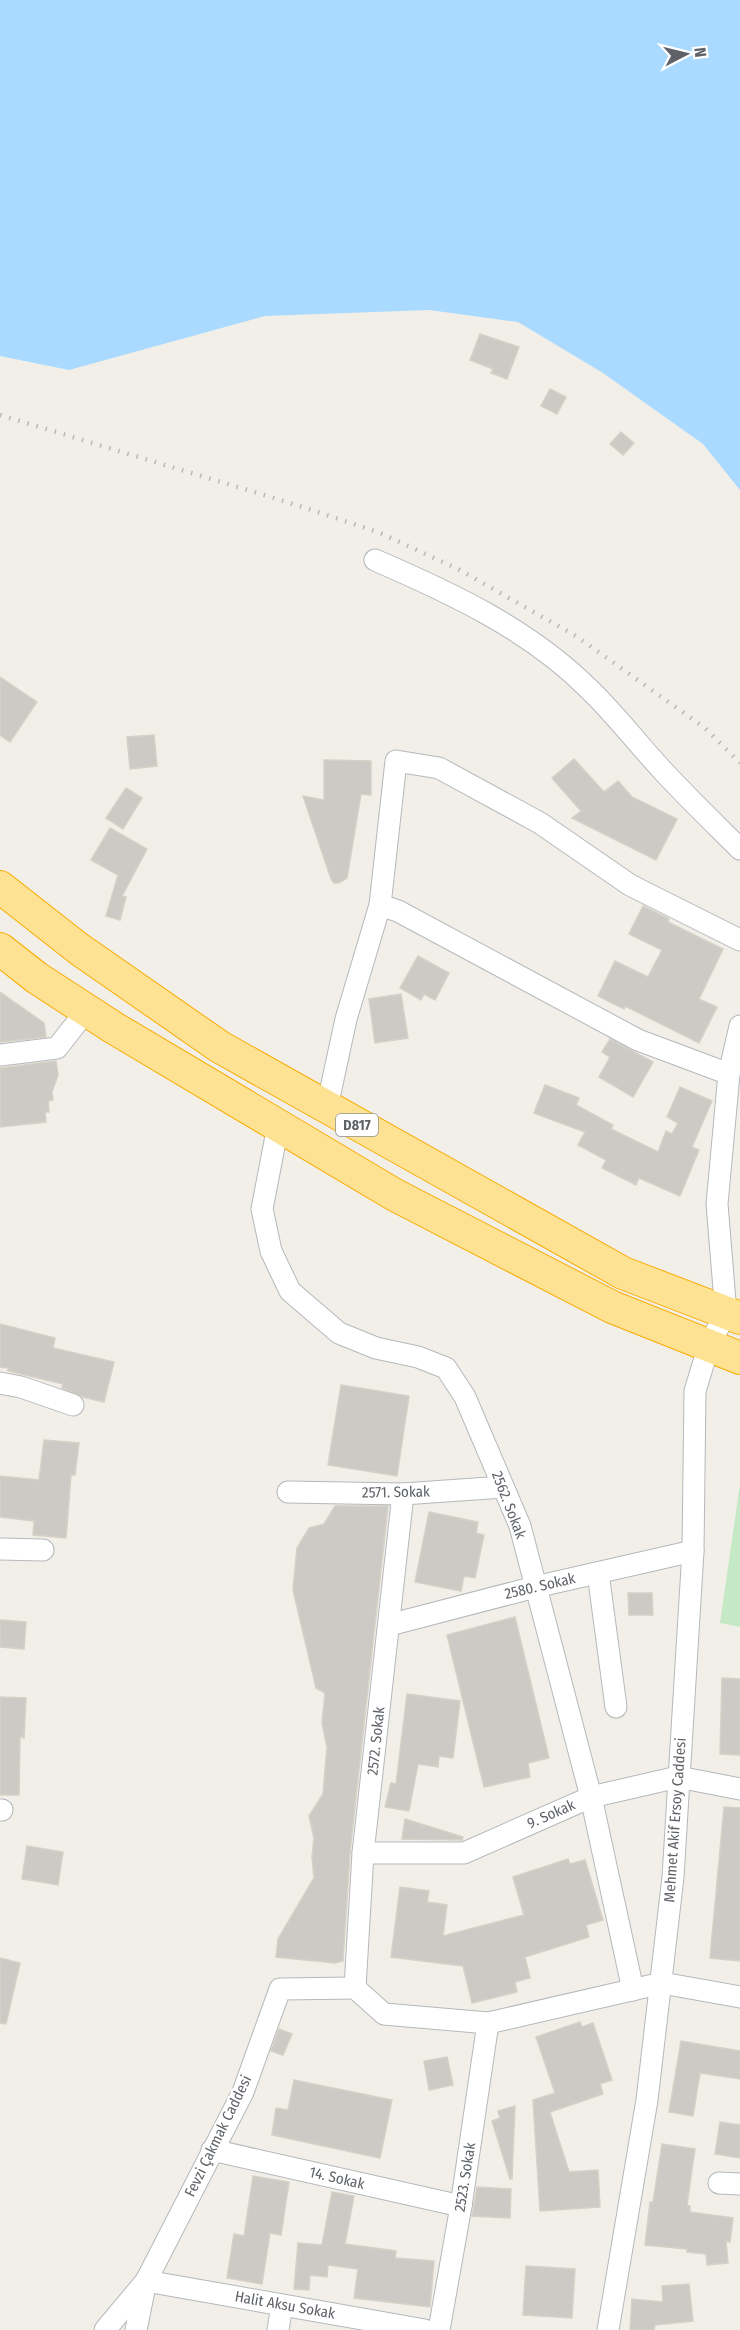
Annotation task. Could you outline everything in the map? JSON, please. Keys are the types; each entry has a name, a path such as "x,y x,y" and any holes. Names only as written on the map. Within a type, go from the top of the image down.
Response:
{"highway":[{"name":"D817","path":"0,887 79,949 220,1047 623,1273 733,1315"},
{"name":"D817","path":"0,949 37,978 86,1011 395,1195 612,1307 740,1358"}],"street":[{"path":"375,560 452,594 519,633 555,660 589,688 664,772 740,849"},
{"path":"327,1107 346,1018 380,905 396,761 439,768 540,823 630,885 740,940"},
{"path":"380,905 398,911 638,1040 729,1074"},
{"path":"0,1055 57,1048 86,1011"},
{"path":"733,1315 717,1204 729,1074 740,1026"},
{"name":"2562. Sokak","path":"278,1126 262,1209 271,1251 290,1291 339,1333 376,1348 418,1357 446,1368 465,1397 520,1526 591,1797 633,1990"},
{"name":"Mehmet Akif Ersoy Caddesi","path":"608,2330 647,2100 673,1876 693,1551 695,1391 709,1346 733,1315"},
{"path":"0,1383 73,1405"},
{"name":"2571. Sokak","path":"288,1492 403,1494 503,1487"},
{"name":"2572. Sokak","path":"355,1988 363,1853 403,1494"},
{"path":"0,1549 43,1550"},
{"name":"2580. Sokak","path":"389,1625 535,1587 693,1551"},
{"path":"598,1573 616,1707"},
{"name":"9. Sokak","path":"363,1853 464,1853 591,1797 678,1777 740,1789"},
{"path":"355,1988 384,2014 488,2023 662,1983 740,1997"},
{"name":"Fevzi Çakmak Caddesi","path":"105,2330 146,2281 243,2092 280,1989 355,1988"},
{"name":"2523. Sokak","path":"439,2330 461,2206 488,2023"},
{"name":"14. Sokak","path":"212,2150 461,2206"},
{"name":"Fevzi Çakmak Caddesi","path":"136,2330 146,2281"},
{"name":"Halit Aksu Sokak","path":"146,2281 425,2330"},
{"path":"278,2330 282,2305"}],"green space":[{"path":"740,1484 740,1627 720,1623"}],"water":[{"path":"0,0 740,0 740,490 703,444 603,373 518,322 429,310 265,316 69,370 0,356"}],"building":[{"path":"480,334 519,347 507,379 491,373 493,369 470,360"},
{"path":"550,389 566,397 557,414 541,406"},
{"path":"621,432 634,443 623,455 610,444"},
{"path":"0,677 37,702 10,742 0,735"},
{"path":"154,735 157,766 130,769 127,737"},
{"path":"574,759 604,792 618,781 632,797 677,819 656,860 572,818 581,811 552,778"},
{"path":"324,760 371,761 371,795 361,794 347,878 339,883 334,883 331,879 303,796 324,800"},
{"path":"126,788 142,798 123,829 106,818"},
{"path":"110,828 147,849 122,896 126,897 120,920 106,916 118,875 91,860"},
{"path":"643,906 669,919 668,922 723,949 699,999 717,1007 699,1043 625,1006 624,1009 598,996 615,961 648,977 662,950 629,934"},
{"path":"418,956 449,973 435,1000 424,994 421,1000 400,988"},
{"path":"0,992 44,1023 46,1037 0,1042"},
{"path":"401,994 408,1038 375,1043 369,999"},
{"path":"610,1039 653,1062 633,1097 599,1077 610,1057 602,1052"},
{"path":"56,1061 58,1075 52,1092 53,1100 48,1101 49,1112 45,1112 46,1122 0,1127 0,1068"},
{"path":"545,1085 579,1098 576,1105 613,1125 611,1129 658,1152 666,1131 672,1134 678,1123 667,1117 680,1087 712,1101 692,1147 699,1150 680,1196 639,1178 636,1185 602,1168 606,1160 578,1145 585,1132 534,1113"},
{"path":"0,1324 55,1338 53,1348 114,1362 104,1402 83,1397 62,1388 63,1384 0,1367"},
{"path":"341,1385 409,1396 397,1476 328,1465"},
{"path":"44,1440 79,1443 75,1475 71,1475 66,1538 33,1535 34,1521 0,1517 0,1476 39,1480"},
{"path":"335,1506 388,1506 350,1852 343,1961 335,1963 276,1957 278,1939 314,1878 312,1857 314,1838 309,1816 323,1794 327,1747 322,1723 325,1693 316,1688 293,1590 297,1548 309,1528 324,1524"},
{"path":"429,1512 478,1522 476,1533 484,1535 475,1578 464,1576 461,1591 415,1582"},
{"path":"628,1593 652,1593 653,1615 629,1615"},
{"path":"515,1617 549,1758 528,1763 530,1777 484,1787 447,1635"},
{"path":"0,1620 26,1622 24,1649 0,1647"},
{"path":"722,1678 740,1679 740,1755 720,1754"},
{"path":"407,1694 460,1701 453,1758 439,1756 438,1767 418,1764 409,1811 385,1807 391,1783 396,1784"},
{"path":"0,1697 26,1698 24,1738 20,1737 19,1795 0,1795"},
{"path":"724,1807 740,1808 740,1961 710,1958"},
{"path":"405,1819 463,1837 462,1840 402,1839"},
{"path":"27,1846 63,1852 58,1885 22,1879"},
{"path":"568,1859 570,1864 585,1860 603,1920 586,1925 589,1937 525,1957 530,1978 515,1982 517,1992 472,2003 463,1966 391,1957 400,1887 429,1891 427,1902 447,1905 443,1936 524,1915 513,1877"},
{"path":"0,1958 20,1963 6,2024 0,2023"},
{"path":"580,2022 582,2027 593,2023 612,2080 600,2084 603,2094 550,2112 569,2172 598,2170 600,2207 540,2211 533,2100 555,2093 536,2037"},
{"path":"279,2029 292,2034 283,2055 271,2051"},
{"path":"681,2041 740,2051 740,2079 700,2073 693,2116 669,2112"},
{"path":"447,2057 453,2085 429,2090 424,2061"},
{"path":"294,2080 392,2100 380,2158 272,2135 276,2108 288,2110"},
{"path":"515,2106 512,2179 510,2179 492,2121 500,2118 498,2111"},
{"path":"720,2122 740,2125 740,2158 715,2154"},
{"path":"662,2144 695,2149 687,2205 690,2206 690,2212 733,2218 730,2242 726,2241 728,2263 707,2265 706,2254 687,2252 687,2249 645,2245 650,2202 653,2202"},
{"path":"253,2176 289,2182 281,2235 270,2233 262,2284 227,2278 234,2234 244,2236"},
{"path":"477,2187 511,2189 510,2218 472,2216"},
{"path":"332,2192 354,2196 345,2244 396,2251 395,2258 434,2261 430,2307 354,2298 358,2269 328,2265 327,2277 310,2275 309,2290 294,2289 298,2243 322,2245"},
{"path":"526,2266 575,2269 572,2318 523,2315"},
{"path":"689,2284 693,2321 655,2325 654,2330 630,2330 632,2299 663,2302 662,2286"}],"railway":[{"path":"0,415 284,501 378,532 458,569 576,636 705,728 740,763"}]}
